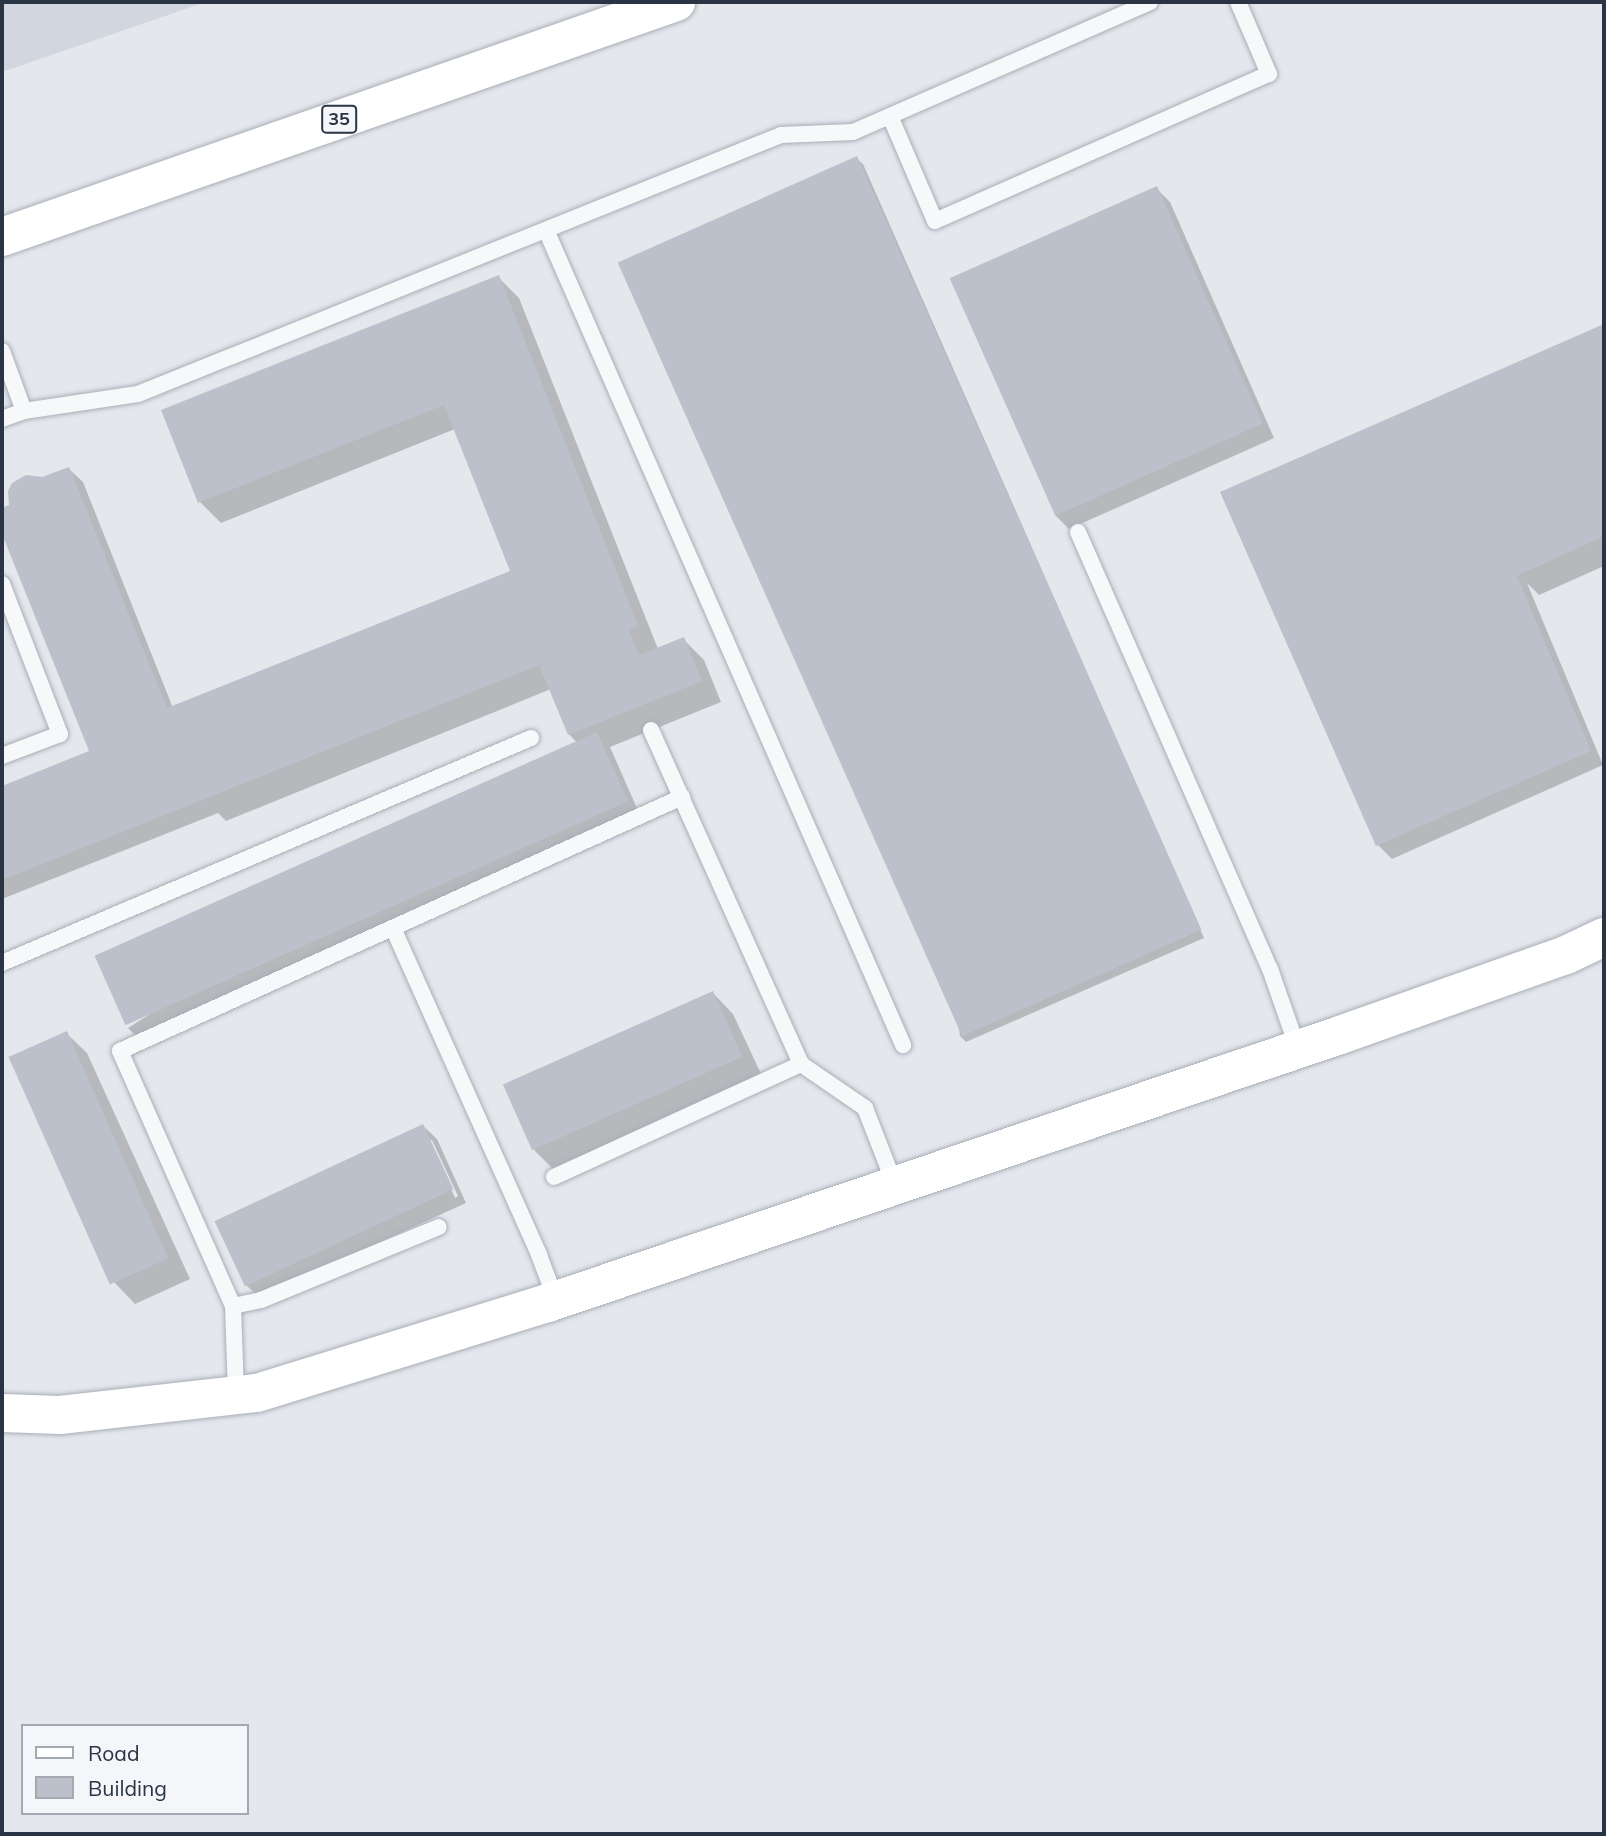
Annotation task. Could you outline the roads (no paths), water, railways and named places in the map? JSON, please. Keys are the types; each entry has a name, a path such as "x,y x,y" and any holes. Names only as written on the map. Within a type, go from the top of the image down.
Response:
{"street":[{"name":"35","path":"2,237 676,2"},
{"path":"2,1413 60,1415 257,1392 556,1300 1298,1049 1566,955 1604,937"}],"lane":[{"path":"2,419 24,411 138,394 781,135 853,132 1150,2"},
{"path":"890,116 936,221 1269,74 1238,2"},
{"path":"546,230 903,1045"},
{"path":"2,351 24,411"},
{"path":"1078,532 1270,969 1298,1049"},
{"path":"2,584 60,734 2,757"},
{"path":"651,730 801,1064 865,1108 895,1185"},
{"path":"2,963 531,738"},
{"path":"236,1395 233,1306 120,1051 682,797"},
{"path":"393,928 539,1255 556,1300"},
{"path":"554,1177 801,1064"},
{"path":"233,1306 261,1300 439,1227"}]}
